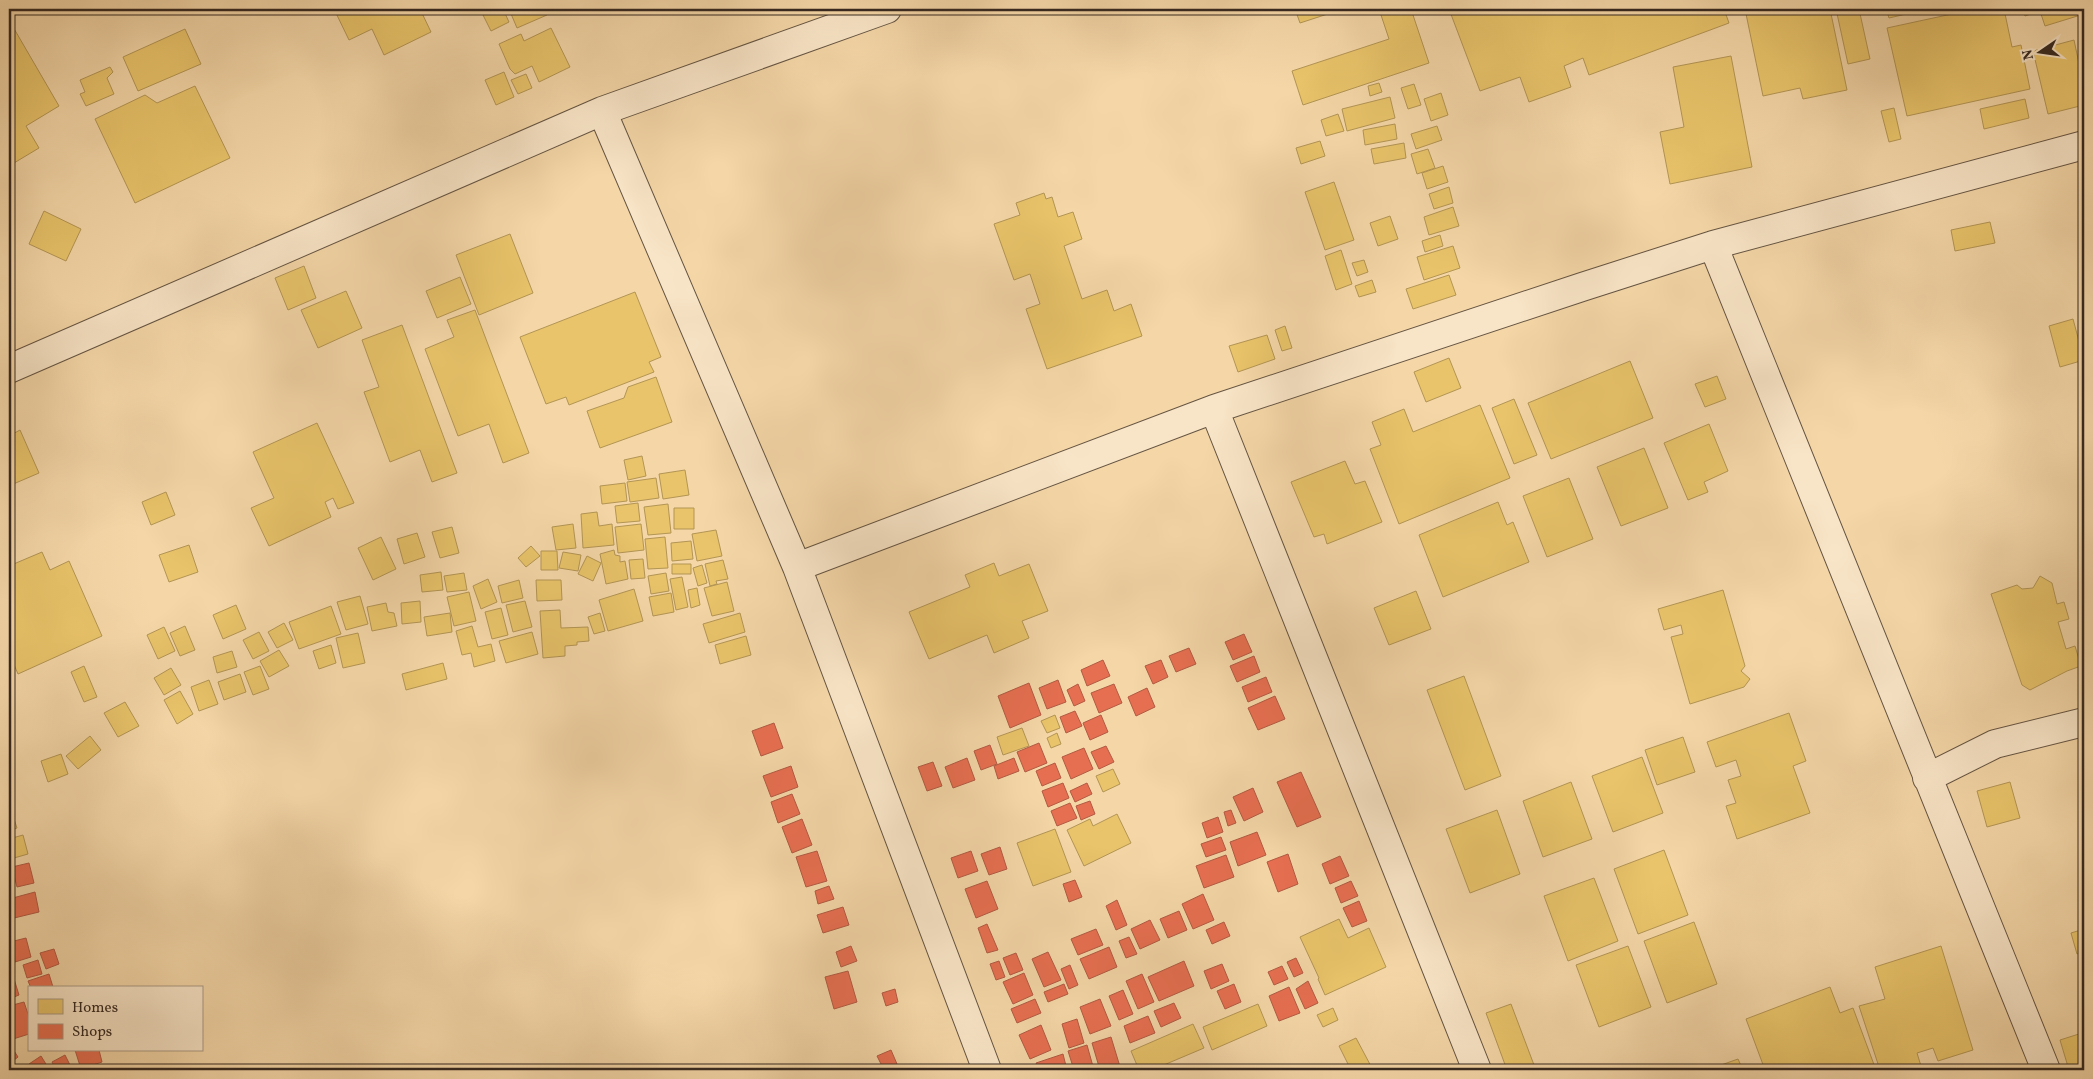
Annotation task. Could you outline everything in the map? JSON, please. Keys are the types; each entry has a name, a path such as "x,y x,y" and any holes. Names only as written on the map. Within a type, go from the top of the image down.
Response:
{"street":[{"path":"9,369 602,111 887,9"},
{"path":"602,111 797,567 988,1070"},
{"path":"797,567 1214,408 1713,245 2084,144"},
{"path":"1713,245 2046,1070"},
{"path":"1214,408 1477,1070"},
{"path":"1927,778 1995,744 2084,722"}],"building: Homes":[{"path":"334,9 420,9 431,32 384,55 372,29 349,40"},
{"path":"480,9 503,9 509,22 491,31"},
{"path":"509,9 544,9 547,15 517,28"},
{"path":"1295,9 1343,9 1300,23"},
{"path":"1379,9 1411,9 1429,63 1303,105 1292,71 1389,39"},
{"path":"1449,9 1724,9 1729,23 1589,75 1583,58 1564,66 1571,87 1529,102 1520,77 1480,91"},
{"path":"1745,9 1830,9 1847,90 1803,99 1800,88 1763,96"},
{"path":"1836,9 1859,9 1870,59 1848,64"},
{"path":"1886,9 1928,9 1889,18"},
{"path":"1975,9 2004,9 2012,47 2021,45 2030,89 1907,116 1887,28"},
{"path":"2022,9 2084,9 2084,14 2045,26 2040,11 2025,16"},
{"path":"9,20 59,106 26,126 39,148 9,166"},
{"path":"551,28 570,67 539,82 532,66 515,74 510,69 499,44 521,34 524,41"},
{"path":"185,29 201,64 138,91 123,57"},
{"path":"2074,40 2084,87 2084,105 2048,114 2033,51"},
{"path":"1731,56 1752,167 1670,184 1660,132 1684,127 1673,67"},
{"path":"110,67 113,72 107,78 114,94 86,106 80,94 85,92 80,80"},
{"path":"504,72 514,97 496,105 485,80"},
{"path":"526,74 532,88 518,94 511,80"},
{"path":"1379,83 1382,92 1370,96 1368,86"},
{"path":"1414,84 1421,105 1408,109 1401,88"},
{"path":"195,86 230,158 135,203 95,119 145,95 157,103"},
{"path":"1441,93 1448,115 1431,121 1424,99"},
{"path":"1390,97 1395,118 1347,131 1342,109"},
{"path":"2025,99 2029,118 1984,129 1980,109"},
{"path":"1894,108 1901,139 1889,142 1881,111"},
{"path":"1338,114 1344,131 1326,136 1321,120"},
{"path":"1395,124 1397,139 1365,145 1363,130"},
{"path":"1437,126 1442,140 1416,149 1411,134"},
{"path":"1320,141 1325,156 1301,164 1296,148"},
{"path":"1404,143 1406,158 1374,164 1371,149"},
{"path":"1428,149 1435,168 1417,174 1411,154"},
{"path":"1443,166 1448,182 1427,189 1422,173"},
{"path":"1334,182 1354,240 1325,250 1305,192"},
{"path":"1449,187 1453,203 1434,209 1429,194"},
{"path":"1044,193 1046,199 1052,197 1058,217 1073,212 1082,239 1064,246 1082,299 1107,290 1114,311 1131,304 1142,336 1047,369 1026,309 1040,304 1030,274 1014,280 994,224 1020,215 1016,203"},
{"path":"1453,207 1459,226 1429,235 1424,217"},
{"path":"44,211 81,229 66,261 29,244"},
{"path":"1390,216 1398,239 1378,246 1370,223"},
{"path":"1990,222 1995,243 1955,251 1951,230"},
{"path":"510,234 533,293 479,315 456,255"},
{"path":"1440,235 1443,246 1425,252 1422,241"},
{"path":"1453,246 1460,268 1424,280 1417,257"},
{"path":"1341,250 1352,284 1336,290 1325,256"},
{"path":"1364,260 1368,272 1357,276 1352,263"},
{"path":"304,266 316,298 288,310 275,278"},
{"path":"1449,275 1456,295 1413,309 1406,289"},
{"path":"460,277 471,304 437,318 426,291"},
{"path":"1372,280 1376,292 1359,297 1355,286"},
{"path":"346,291 362,328 318,348 301,310"},
{"path":"635,292 661,357 649,362 654,372 569,405 566,397 546,404 520,337"},
{"path":"475,310 529,453 503,463 489,424 458,436 425,349 454,337 447,320"},
{"path":"2073,319 2084,360 2060,367 2049,326"},
{"path":"402,325 457,473 432,482 420,450 390,462 364,392 379,387 362,340"},
{"path":"1285,326 1292,348 1282,351 1275,330"},
{"path":"1267,335 1275,359 1238,372 1229,346"},
{"path":"1449,358 1461,388 1426,402 1414,372"},
{"path":"1630,361 1653,418 1551,459 1528,403"},
{"path":"1717,376 1726,399 1705,407 1695,384"},
{"path":"656,377 672,422 600,448 587,411 624,398 628,387"},
{"path":"1514,399 1537,455 1514,464 1492,408"},
{"path":"1480,405 1510,478 1399,524 1370,449 1381,445 1372,422 1404,409 1413,432"},
{"path":"317,423 354,503 338,509 333,498 325,502 331,517 269,546 251,508 274,498 253,452"},
{"path":"1709,424 1728,471 1704,482 1708,492 1688,500 1664,443"},
{"path":"20,430 39,473 11,485 9,480 9,436"},
{"path":"1644,448 1668,508 1621,526 1597,467"},
{"path":"642,456 646,476 628,480 624,460"},
{"path":"1345,461 1355,484 1365,481 1382,522 1327,544 1324,534 1314,537 1291,482"},
{"path":"685,470 689,495 663,499 659,474"},
{"path":"656,478 659,498 630,502 627,482"},
{"path":"1569,478 1593,539 1547,557 1523,496"},
{"path":"625,483 627,501 602,504 600,486"},
{"path":"166,492 175,515 151,525 142,502"},
{"path":"1498,502 1507,525 1513,522 1529,562 1443,597 1419,535"},
{"path":"638,503 640,521 617,523 615,506"},
{"path":"668,504 671,533 648,535 644,507"},
{"path":"674,508 694,508 694,529 674,529"},
{"path":"597,512 599,526 612,524 614,545 583,548 581,514"},
{"path":"573,524 576,548 556,550 552,527"},
{"path":"641,524 644,550 618,553 615,527"},
{"path":"452,527 459,553 440,558 432,532"},
{"path":"716,530 722,556 697,561 692,534"},
{"path":"417,533 425,557 404,564 397,539"},
{"path":"381,537 396,569 373,580 358,548"},
{"path":"665,537 668,568 648,569 645,539"},
{"path":"691,541 693,559 672,561 671,543"},
{"path":"189,545 198,572 169,582 159,555"},
{"path":"531,546 540,556 526,567 518,558"},
{"path":"614,550 615,555 620,556 620,562 625,561 628,579 606,584 600,554"},
{"path":"541,551 557,551 558,570 541,570"},
{"path":"42,552 50,570 69,561 102,636 18,674 9,653 9,566"},
{"path":"563,552 581,555 578,571 559,568"},
{"path":"587,556 601,563 593,581 578,574"},
{"path":"643,559 645,578 631,579 629,560"},
{"path":"723,560 728,579 716,581 717,584 710,586 705,564"},
{"path":"994,563 999,576 1029,564 1048,611 1022,621 1029,638 994,653 987,635 929,659 909,612 970,587 965,575"},
{"path":"672,564 691,564 691,574 672,574"},
{"path":"702,565 707,583 698,586 693,568"},
{"path":"441,572 443,590 422,592 420,575"},
{"path":"464,573 467,590 447,592 444,576"},
{"path":"666,573 669,591 651,594 648,576"},
{"path":"2040,576 2052,583 2057,604 2064,602 2069,619 2058,622 2066,649 2075,646 2081,666 2030,690 2022,685 1991,594 2017,585 2022,589 2033,588"},
{"path":"682,577 688,607 676,610 670,579"},
{"path":"488,579 497,602 481,609 473,586"},
{"path":"519,580 523,598 502,603 498,586"},
{"path":"536,580 561,580 562,600 537,601"},
{"path":"727,582 734,611 712,616 704,588"},
{"path":"697,588 700,605 691,608 688,590"},
{"path":"634,589 643,621 608,631 599,600"},
{"path":"1723,590 1745,666 1741,671 1750,679 1744,687 1690,704 1671,637 1683,634 1681,625 1664,630 1658,609"},
{"path":"1416,591 1431,629 1389,645 1374,608"},
{"path":"469,592 476,621 454,626 447,597"},
{"path":"671,593 674,612 653,616 649,597"},
{"path":"360,596 368,624 346,630 337,602"},
{"path":"420,601 421,622 402,624 401,603"},
{"path":"525,601 532,627 513,632 506,605"},
{"path":"386,603 388,612 394,613 397,626 372,631 367,607"},
{"path":"236,605 246,629 223,639 213,615"},
{"path":"331,606 341,634 299,649 289,622"},
{"path":"501,608 508,635 492,639 485,612"},
{"path":"560,610 561,628 588,627 589,641 565,646 565,656 543,658 540,611"},
{"path":"450,613 452,632 427,636 424,617"},
{"path":"600,613 605,631 594,634 588,617"},
{"path":"740,613 745,632 709,643 703,624"},
{"path":"284,623 293,640 277,648 268,632"},
{"path":"185,626 195,650 180,656 170,633"},
{"path":"472,626 478,647 491,644 495,661 474,667 471,653 462,655 456,631"},
{"path":"164,627 175,651 158,659 147,635"},
{"path":"259,632 269,651 253,659 243,640"},
{"path":"532,632 538,654 506,663 499,641"},
{"path":"358,633 365,663 343,668 336,638"},
{"path":"746,636 751,655 720,664 715,645"},
{"path":"331,645 336,663 319,669 313,651"},
{"path":"279,650 289,666 269,677 260,661"},
{"path":"232,651 237,667 217,673 213,657"},
{"path":"443,663 447,679 406,690 402,674"},
{"path":"84,666 97,697 84,702 71,672"},
{"path":"260,666 269,689 253,695 244,672"},
{"path":"171,668 181,685 164,695 154,678"},
{"path":"240,674 246,692 224,700 218,682"},
{"path":"1464,676 1501,776 1465,790 1427,690"},
{"path":"209,680 218,704 199,711 191,687"},
{"path":"180,691 193,714 177,724 164,700"},
{"path":"125,702 139,726 118,737 104,713"},
{"path":"1789,713 1806,761 1793,766 1810,813 1737,839 1726,806 1736,803 1728,780 1741,776 1736,760 1716,767 1707,742"},
{"path":"1055,715 1060,728 1047,733 1041,721"},
{"path":"1022,728 1029,746 1003,755 997,737"},
{"path":"1057,733 1061,744 1051,748 1047,738"},
{"path":"90,736 101,750 78,769 66,756"},
{"path":"1683,737 1695,772 1657,785 1645,750"},
{"path":"61,754 68,774 48,782 41,761"},
{"path":"1642,757 1663,813 1613,832 1592,776"},
{"path":"1113,769 1120,784 1103,792 1096,776"},
{"path":"1571,782 1592,839 1543,857 1523,801"},
{"path":"2010,782 2020,818 1987,827 1977,791"},
{"path":"9,804 17,828 9,831"},
{"path":"1497,810 1520,874 1470,893 1446,829"},
{"path":"1117,814 1131,843 1084,866 1067,830 1090,819 1093,826"},
{"path":"1055,829 1071,872 1033,886 1017,843"},
{"path":"23,835 28,854 14,858 9,839"},
{"path":"1664,850 1688,915 1638,934 1614,869"},
{"path":"1594,878 1618,941 1568,961 1544,896"},
{"path":"1339,919 1348,938 1369,928 1386,967 1325,995 1300,937"},
{"path":"1694,922 1717,984 1667,1003 1644,941"},
{"path":"2084,929 2084,951 2077,954 2071,933"},
{"path":"1628,946 1651,1007 1599,1027 1576,965"},
{"path":"1941,946 1973,1050 1938,1061 1933,1048 1917,1053 1921,1066 1907,1070 1880,1070 1859,1006 1885,999 1875,967"},
{"path":"1830,987 1840,1013 1853,1008 1876,1070 1765,1070 1746,1019"},
{"path":"1258,1004 1267,1026 1212,1050 1203,1027"},
{"path":"1511,1004 1534,1065 1521,1070 1507,1070 1486,1013"},
{"path":"1333,1008 1338,1020 1323,1027 1317,1015"},
{"path":"1193,1024 1204,1048 1152,1070 1139,1070 1131,1051"},
{"path":"2082,1033 2084,1040 2084,1070 2069,1070 2060,1040"},
{"path":"1356,1038 1373,1070 1351,1070 1339,1046"},
{"path":"1738,1059 1743,1070 1707,1070"}],"building: Shops":[{"path":"1244,634 1252,652 1233,660 1225,642"},
{"path":"1189,648 1196,664 1176,672 1169,656"},
{"path":"1254,656 1260,672 1237,682 1230,666"},
{"path":"1103,660 1110,676 1087,686 1081,670"},
{"path":"1161,660 1168,677 1153,684 1145,666"},
{"path":"1266,677 1272,692 1248,702 1242,687"},
{"path":"1058,680 1066,702 1047,709 1039,688"},
{"path":"1029,683 1041,715 1010,728 998,696"},
{"path":"1078,684 1085,701 1074,706 1067,690"},
{"path":"1114,684 1122,703 1099,713 1091,693"},
{"path":"1147,688 1155,707 1136,716 1128,697"},
{"path":"1275,696 1285,719 1258,730 1248,708"},
{"path":"1075,711 1082,726 1066,733 1060,717"},
{"path":"1101,715 1108,732 1090,740 1083,723"},
{"path":"774,723 783,748 761,756 752,731"},
{"path":"1039,743 1047,763 1025,772 1017,752"},
{"path":"990,745 997,764 981,770 974,751"},
{"path":"1106,746 1114,762 1099,769 1091,752"},
{"path":"1084,748 1093,769 1071,779 1062,757"},
{"path":"967,758 975,780 953,788 945,767"},
{"path":"1014,758 1019,771 998,779 994,766"},
{"path":"933,762 942,786 927,791 918,767"},
{"path":"1055,763 1061,778 1042,786 1036,771"},
{"path":"791,766 798,787 771,797 763,776"},
{"path":"1301,772 1321,817 1297,827 1277,782"},
{"path":"1063,783 1069,798 1048,807 1042,791"},
{"path":"1087,783 1092,794 1075,802 1070,791"},
{"path":"1253,788 1263,812 1244,821 1233,797"},
{"path":"792,794 800,814 778,823 771,802"},
{"path":"1090,801 1095,814 1081,820 1076,806"},
{"path":"1070,803 1077,818 1057,826 1051,811"},
{"path":"1231,810 1236,823 1228,826 1224,812"},
{"path":"1218,817 1223,832 1207,838 1202,823"},
{"path":"802,819 812,845 792,853 782,827"},
{"path":"1257,832 1266,855 1238,866 1230,842"},
{"path":"1221,837 1226,850 1206,857 1201,844"},
{"path":"1000,847 1007,869 989,875 981,854"},
{"path":"817,851 827,881 806,887 796,857"},
{"path":"971,851 978,871 958,878 951,858"},
{"path":"1288,854 1298,884 1278,892 1267,862"},
{"path":"1226,855 1234,877 1204,888 1196,866"},
{"path":"1340,856 1349,876 1330,884 1322,864"},
{"path":"29,863 34,883 17,887 12,867"},
{"path":"1075,880 1082,897 1069,902 1063,884"},
{"path":"987,881 998,909 976,918 965,889"},
{"path":"1351,881 1358,896 1341,903 1335,888"},
{"path":"829,886 834,899 818,904 815,891"},
{"path":"35,892 39,912 10,919 9,899"},
{"path":"1203,894 1214,920 1193,929 1182,904"},
{"path":"1117,900 1127,925 1116,930 1106,906"},
{"path":"1359,901 1367,921 1352,927 1343,908"},
{"path":"843,907 849,925 823,933 817,915"},
{"path":"1179,911 1187,930 1168,938 1160,919"},
{"path":"1150,920 1160,940 1140,949 1131,929"},
{"path":"1224,922 1230,936 1212,944 1206,930"},
{"path":"987,924 998,950 987,953 978,928"},
{"path":"1096,929 1103,945 1078,955 1071,939"},
{"path":"1129,937 1137,954 1126,958 1119,941"},
{"path":"26,938 31,957 15,962 10,942"},
{"path":"851,946 857,961 841,967 836,952"},
{"path":"1109,947 1117,967 1089,979 1080,959"},
{"path":"54,949 59,964 46,969 40,953"},
{"path":"1048,952 1061,980 1044,987 1032,959"},
{"path":"1016,953 1023,970 1010,975 1003,958"},
{"path":"1296,958 1303,973 1294,977 1287,962"},
{"path":"38,960 42,974 27,978 23,965"},
{"path":"999,961 1005,977 996,980 990,964"},
{"path":"1184,961 1194,986 1159,1001 1148,977"},
{"path":"1222,964 1229,981 1211,989 1204,971"},
{"path":"1070,965 1078,985 1069,989 1061,969"},
{"path":"1282,966 1288,979 1274,985 1268,972"},
{"path":"848,971 857,1002 834,1009 825,977"},
{"path":"1024,973 1033,995 1013,1004 1003,982"},
{"path":"49,974 53,986 30,986 28,981"},
{"path":"1142,974 1154,1002 1138,1009 1126,981"},
{"path":"14,979 19,995 9,999 9,981"},
{"path":"1308,981 1318,1003 1305,1009 1296,989"},
{"path":"1064,984 1068,994 1048,1002 1044,992"},
{"path":"1234,984 1241,1002 1225,1009 1217,991"},
{"path":"1289,987 1300,1013 1279,1021 1269,996"},
{"path":"895,989 898,1002 886,1006 882,993"},
{"path":"1123,990 1133,1014 1119,1020 1109,996"},
{"path":"1035,999 1041,1013 1017,1023 1011,1009"},
{"path":"1100,999 1111,1026 1090,1034 1080,1007"},
{"path":"24,1002 28,1014 28,1034 10,1040 9,1006"},
{"path":"1174,1003 1181,1018 1161,1027 1154,1011"},
{"path":"1148,1016 1155,1033 1130,1043 1124,1026"},
{"path":"1077,1019 1084,1043 1069,1048 1062,1024"},
{"path":"1041,1025 1051,1050 1030,1059 1019,1035"},
{"path":"1111,1037 1121,1070 1100,1070 1092,1043"},
{"path":"9,1043 18,1057 9,1064"},
{"path":"1087,1045 1094,1070 1074,1070 1068,1051"},
{"path":"891,1050 897,1064 884,1070 877,1056"},
{"path":"76,1052 100,1052 102,1062 81,1069"},
{"path":"1063,1054 1067,1070 1039,1070 1036,1063"},
{"path":"65,1055 71,1067 66,1070 56,1070 52,1062"},
{"path":"41,1056 49,1069 32,1070 29,1064"},
{"path":"900,1065 902,1070 893,1070 892,1067"}]}
